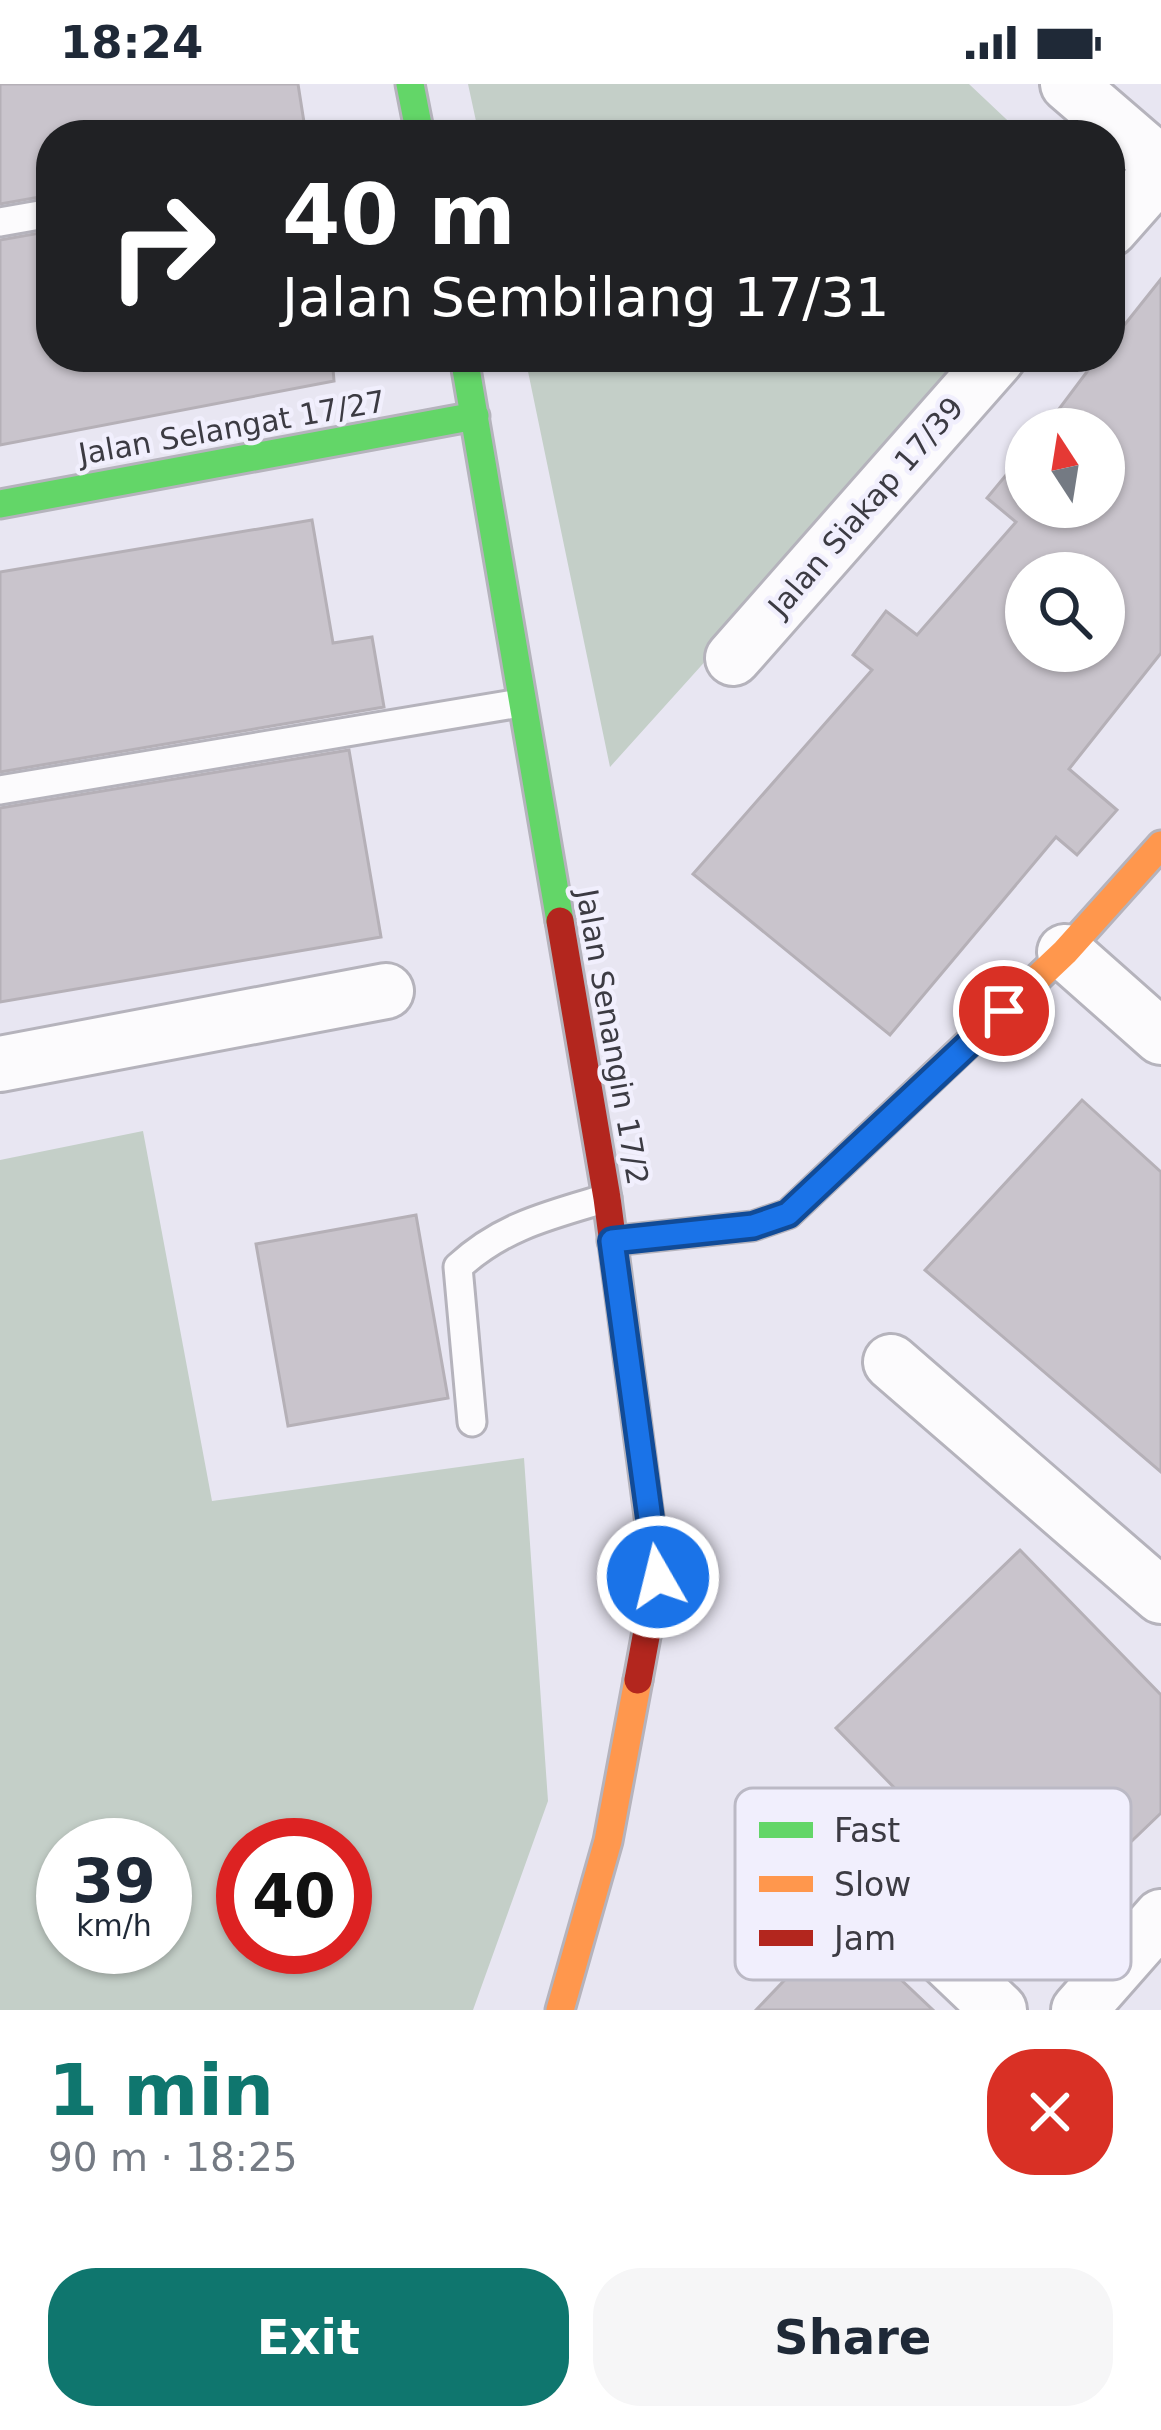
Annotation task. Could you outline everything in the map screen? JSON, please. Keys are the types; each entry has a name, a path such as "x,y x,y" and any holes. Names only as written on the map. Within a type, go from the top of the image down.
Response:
{"street":[{"path":"410,84 417,120"},
{"path":"1068,84 1108,120"},
{"path":"1125,135 1161,168 1125,211"},
{"name":"Jalan Senangin 17/2","path":"467,372 607,1198 658,1577 608,1841 560,2010"},
{"name":"Jalan Siakap 17/39","path":"734,658 985,372"},
{"name":"Jalan Selangat 17/27","path":"0,505 476,416"},
{"path":"612,1241 753,1226 788,1214 1066,952 1161,845"},
{"path":"1066,952 1161,1037"},
{"path":"0,1064 386,991"},
{"path":"891,1362 1161,1596"},
{"path":"1131,1951 1161,1917"},
{"path":"968,1980 999,2010"},
{"path":"1078,2010 1105,1980"}],"lane":[{"path":"0,222 36,216"},
{"path":"0,790 520,703"},
{"path":"472,1422 458,1268 486,1241 516,1225 607,1198"}],"shaded area":[{"path":"468,84 969,84 1007,120 476,120"},
{"path":"528,372 966,372 610,767"},
{"path":"143,1131 212,1501 524,1458 548,1801 473,2010 0,2010 0,1160"}],"building":[{"path":"0,84 298,84 304,120 36,120 36,198 0,204"},
{"path":"36,234 36,372 333,372 334,381 0,445 0,240"},
{"path":"1161,279 1161,653 1069,769 1117,810 1077,855 1056,837 890,1035 693,874 872,670 853,655 886,611 917,635 1011,528 1125,528 1125,408 1060,408 1087,372 1125,372 1125,324"},
{"path":"1005,476 1005,513 987,498"},
{"path":"312,520 333,643 372,637 384,707 0,772 0,572"},
{"path":"349,750 381,937 0,1002 0,808"},
{"path":"1082,1100 1161,1172 1161,1472 925,1270"},
{"path":"416,1215 448,1398 288,1426 256,1244"},
{"path":"1020,1550 1161,1695 1161,1813 1131,1842 1131,1788 895,1788 836,1728"},
{"path":"785,1980 901,1980 933,2010 756,2010"}],"traffic: fast":[{"path":"410,84 417,120"},
{"path":"467,372 560,921"},
{"path":"0,504 475,416"}],"traffic: slow":[{"path":"612,1241 753,1226 788,1214 1065,952 1161,845"},
{"path":"560,2010 608,1841 638,1680"}],"traffic: jam":[{"path":"560,921 607,1198 657,1577 638,1680"}],"route":[{"path":"658,1577 612,1241 753,1226 788,1214 1004,1011"}]}
